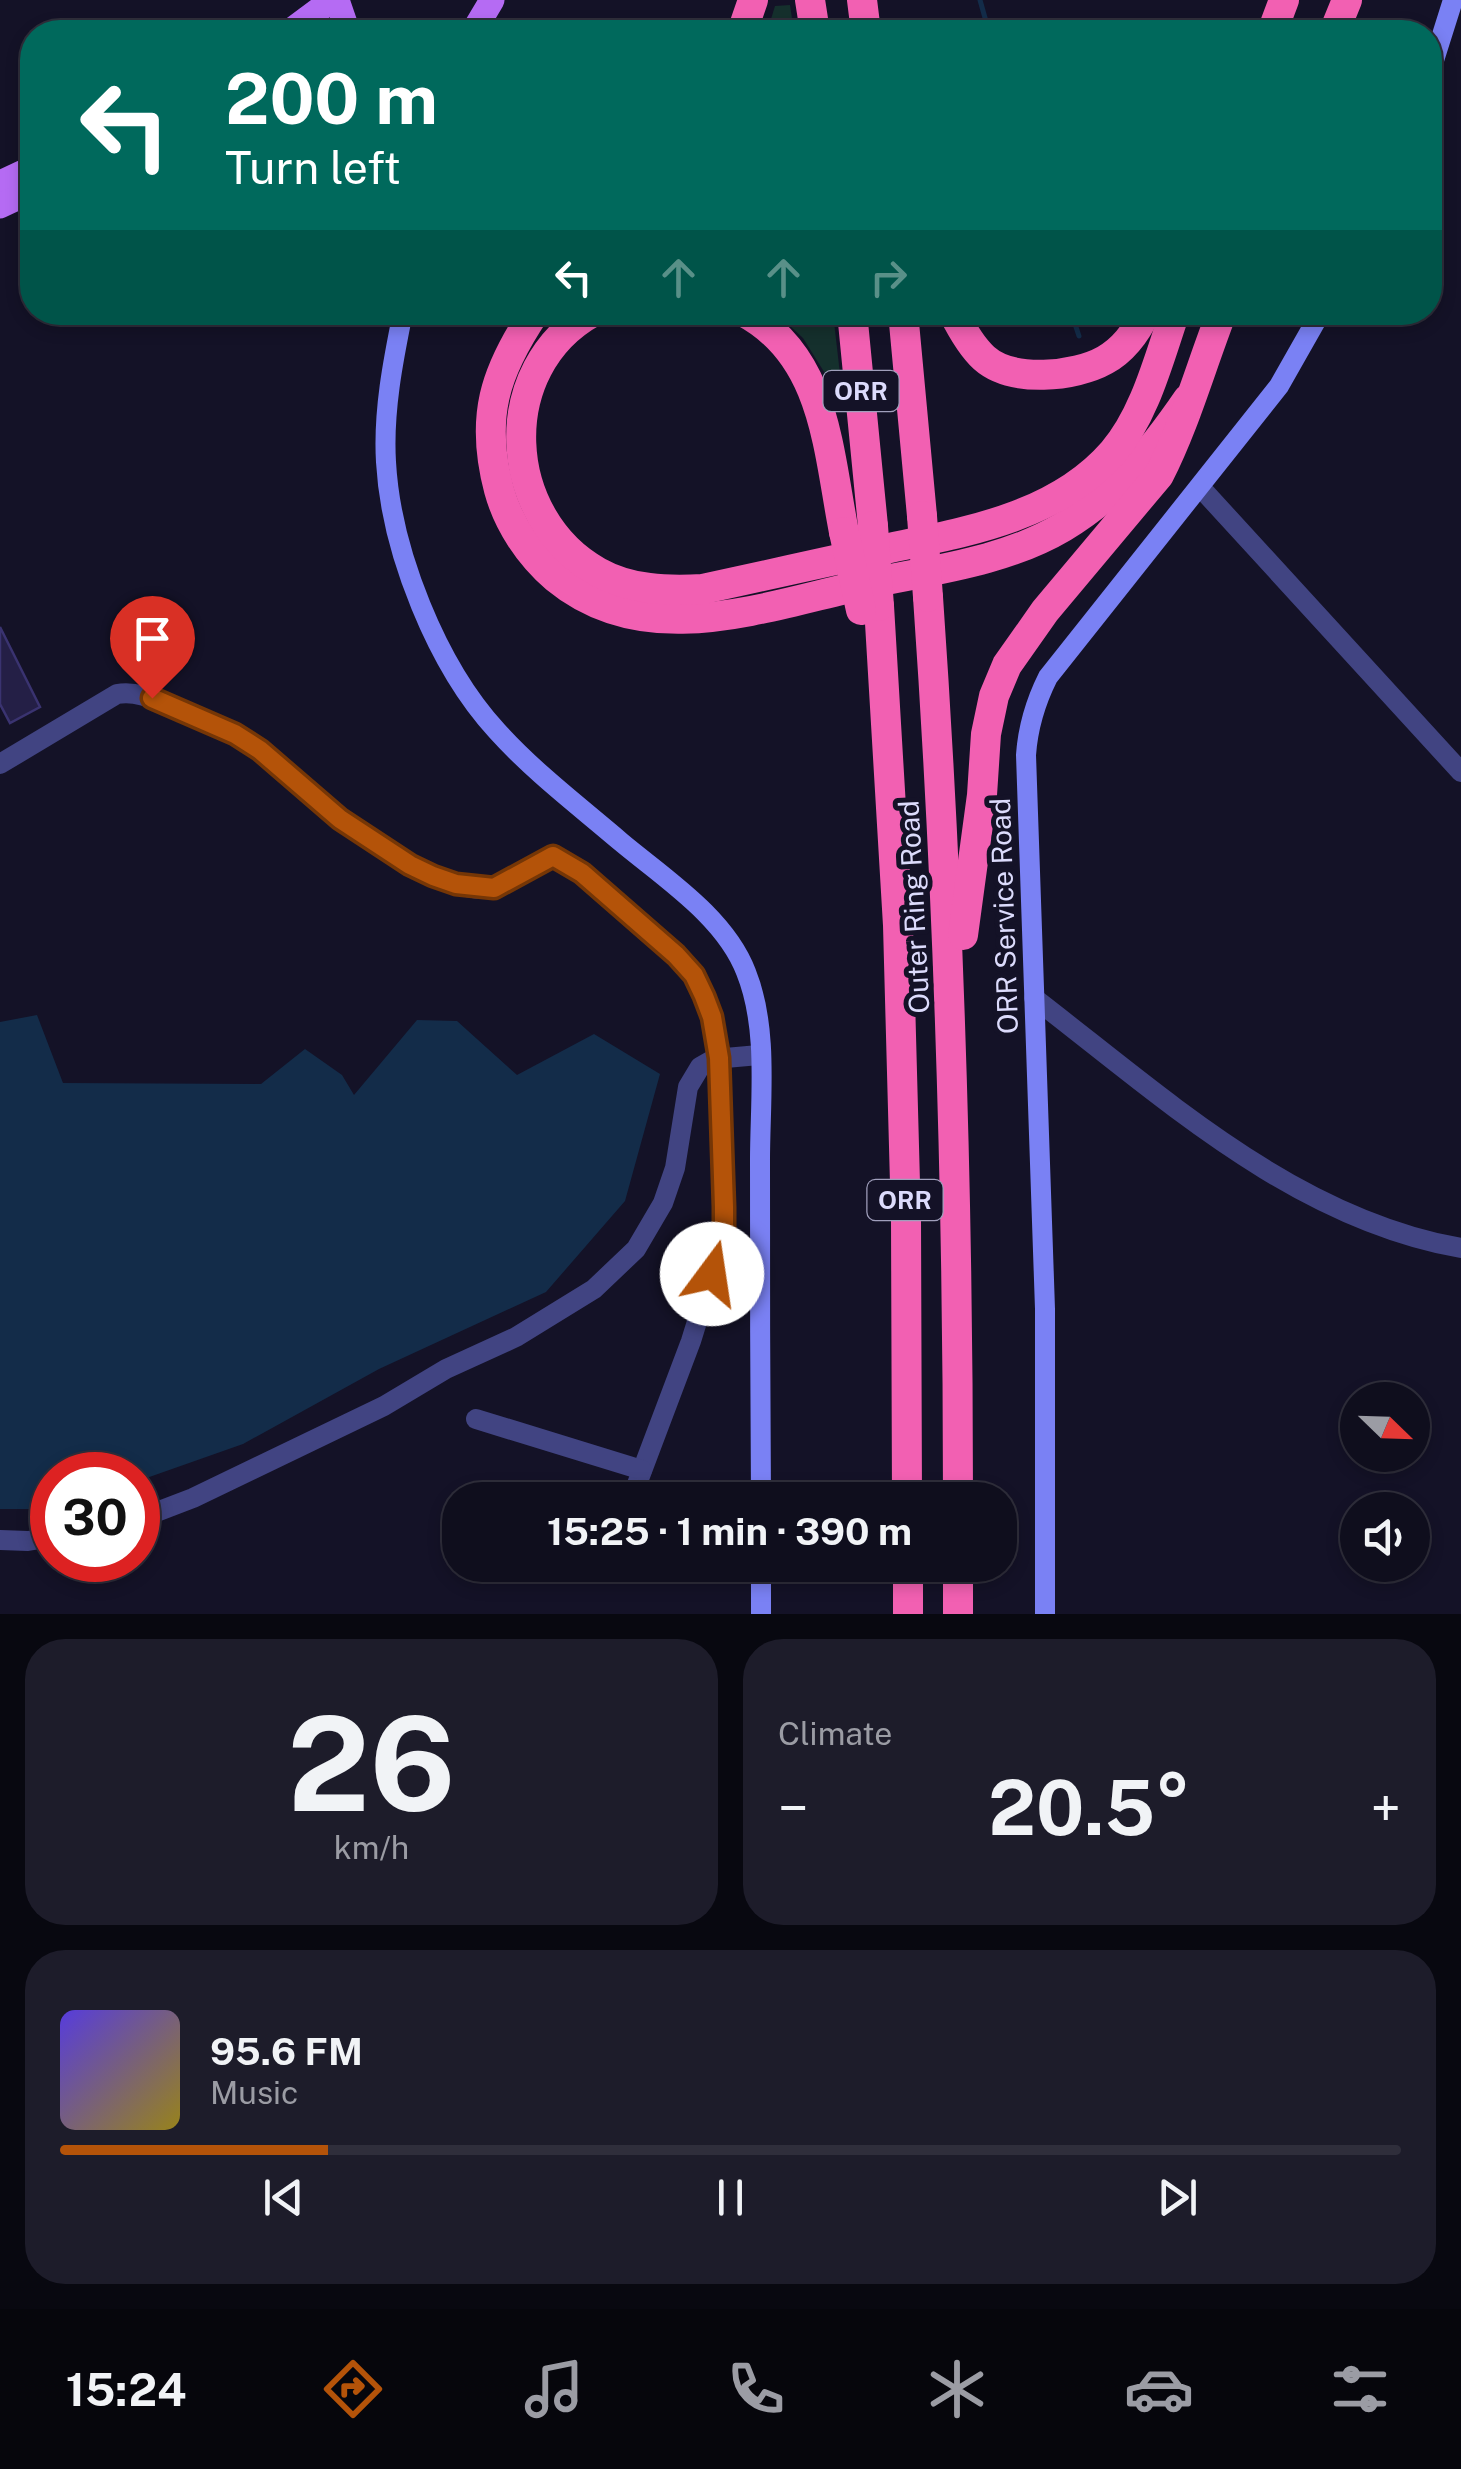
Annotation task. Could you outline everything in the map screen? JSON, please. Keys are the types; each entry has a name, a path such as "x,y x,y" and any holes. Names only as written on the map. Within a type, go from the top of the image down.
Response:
{"highway":[{"path":"527,325 506,358 490,410 489,439 502,499 529,549 556,578 588,600 647,619 712,618 1022,547 1062,528 1133,473 1188,398"},
{"path":"575,325 542,358 521,412 519,441 524,469 542,518 576,558 623,583 674,591 703,589 964,531 1043,504 1083,479 1115,450 1143,400 1170,325"},
{"name":"ORR","path":"762,325 794,353 807,373 858,529"},
{"name":"Outer Ring Road","path":"852,325 858,529 882,658 900,998 908,1482"},
{"name":"Outer Ring Road","path":"904,325 941,774 952,1017 958,1482"},
{"path":"962,325 985,360 1034,374 1080,371 1108,359 1137,325"},
{"path":"952,1017 982,795 986,734 994,696 1008,665 1045,611 1159,475 1174,446 1217,325"},
{"path":"908,1582 908,1614"},
{"path":"958,1582 958,1614"}],"main road":[{"path":"306,20 335,0"},
{"path":"1442,37 1454,0"},
{"path":"401,325 391,378 386,463 392,510 432,628 462,683 496,730 697,907 726,938 746,970 755,1006 760,1055 760,1482"},
{"name":"ORR Service Road","path":"1045,1614 1045,1309 1028,728 1035,702 1048,678 1280,386 1314,325"},
{"path":"761,1582 761,1614"}],"street":[{"path":"1201,488 1461,772"},
{"path":"0,764 117,694 128,692 152,698 235,734 290,773 340,819 433,876 456,884 494,888 553,856 582,873 694,975 712,1017 719,1058 724,1238 638,1482"},
{"path":"1034,998 1172,1104 1298,1189 1335,1208 1426,1242 1461,1248"},
{"path":"160,1510 384,1406 446,1369 516,1338 594,1289 636,1249 664,1202 688,1087 700,1067 719,1058 760,1055"},
{"path":"476,1418 642,1470"},
{"path":"0,1540 30,1541"}],"green space":[{"path":"790,5 792,20 771,20 775,6"},
{"path":"789,325 834,325 840,374 826,375 803,338"}],"water":[{"path":"37,1015 63,1083 261,1084 305,1049 342,1075 354,1095 417,1020 457,1021 517,1075 594,1034 660,1074 625,1201 546,1292 379,1369 243,1444 160,1473 160,1452 30,1452 30,1509 0,1509 0,1022"}],"building":[{"path":"0,627 40,707 10,723 0,704"}],"waterway":[{"path":"980,0 986,20"},
{"path":"1075,325 1079,336"}],"route":[{"path":"152,698 235,734 260,750 340,819 410,865 456,884 494,888 553,856 582,873 676,955 694,975 704,996 719,1058 724,1238 712,1274"}]}
